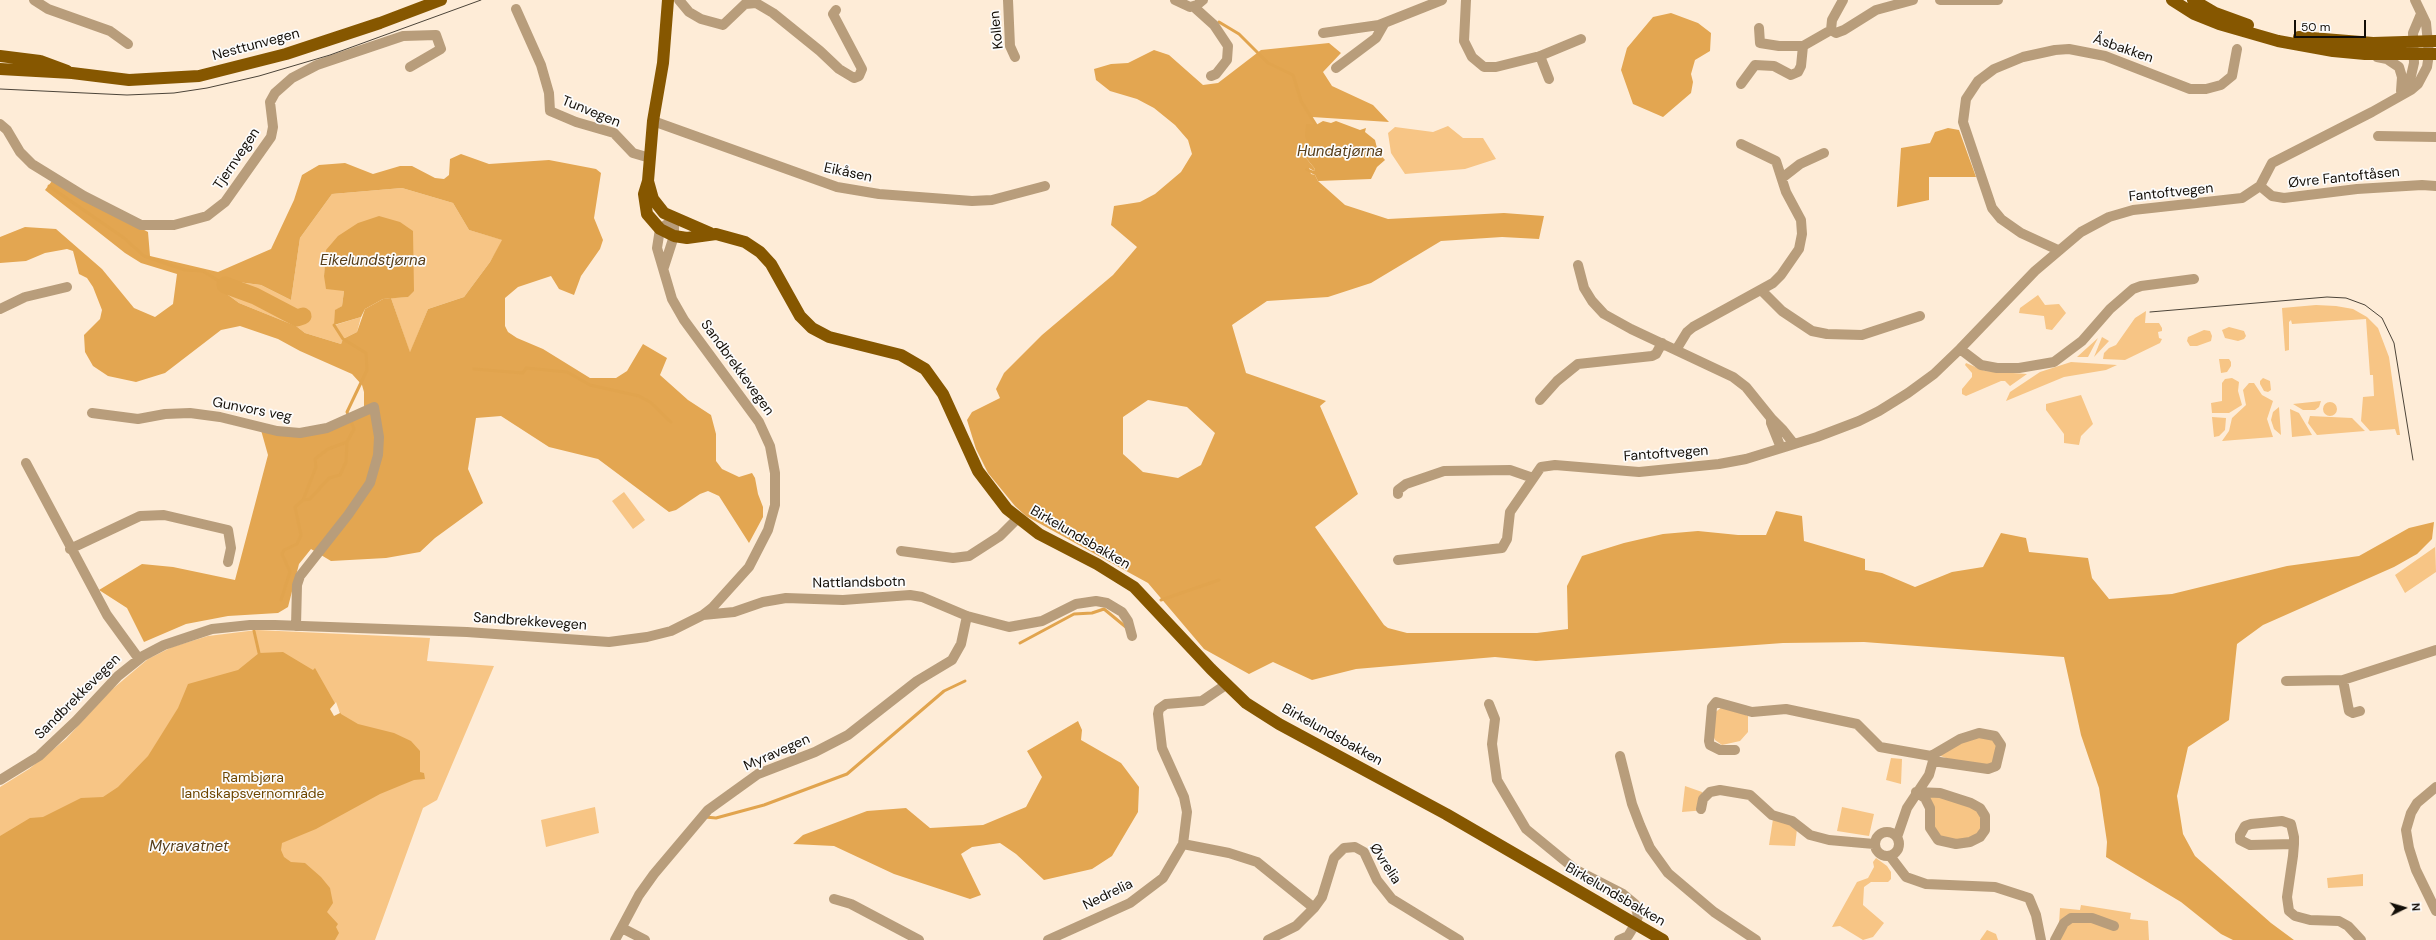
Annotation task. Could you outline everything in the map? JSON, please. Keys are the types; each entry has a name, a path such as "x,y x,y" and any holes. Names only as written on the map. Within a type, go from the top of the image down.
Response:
{"main road":[{"name":"Nesttunvegen","path":"0,69 72,73 114,79 143,81 199,76 300,49 441,0"},
{"path":"668,0 666,38 654,121 648,181 644,194 645,204 648,214 660,229 674,236 687,238 712,234"},
{"path":"2172,0 2208,20 2272,40 2333,51 2365,54 2414,48 2432,42"},
{"path":"2192,0 2241,23 2284,35 2414,48 2432,54"},
{"name":"Nesttunvegen","path":"0,56 40,61 72,73"},
{"path":"648,181 653,199 659,207 674,219 712,234"},
{"name":"Birkelundsbakken","path":"712,234 737,239 760,252 780,277 800,316 818,332 841,341 901,355 925,369 943,394 978,471 995,496 1017,518 1039,534 1097,564 1134,587 1246,703 1279,724 1446,814 1663,940"}],"street":[{"path":"34,0 48,9 110,31 128,44"},
{"path":"679,0 689,12 701,19 723,24 745,4 756,3 773,13 820,51 839,70 854,78 859,76 862,69 833,14 836,10"},
{"name":"Kollen","path":"1008,0 1010,46 1015,57"},
{"path":"1175,0 1183,6 1194,7 1214,25 1228,46 1227,60 1216,74 1211,76"},
{"path":"1194,7 1203,0"},
{"path":"1323,33 1384,24 1442,0"},
{"path":"1466,0 1464,41 1472,57 1480,65 1496,67 1540,56 1581,39"},
{"path":"1831,30 1832,20 1843,0"},
{"path":"1759,28 1760,43 1778,46 1803,46 1831,30 1840,32 1876,10 1913,0"},
{"path":"1940,0 1998,0"},
{"path":"2415,0 2426,23 2432,42 2432,54"},
{"name":"Tunvegen","path":"516,9 541,65 549,93 550,110 576,122 614,133 633,153 650,158"},
{"path":"2401,95 2411,76 2416,21 2421,14"},
{"path":"1336,68 1376,38 1384,24"},
{"name":"Tjernvegen","path":"0,124 7,130 20,152 32,164 94,203 141,225 174,225 207,216 225,202 271,137 273,127 270,102 275,93 292,78 317,65 403,36 436,35 442,48 410,67"},
{"path":"1741,84 1755,65 1774,66 1791,75 1798,72 1801,66 1803,46"},
{"name":"Åsbakken","path":"2058,250 2021,233 2001,219 1992,208 1963,122 1966,99 1978,81 1994,69 2023,57 2054,50 2069,49 2105,56 2190,89 2206,90 2221,85 2232,76 2237,49"},
{"path":"2365,54 2387,59 2399,67 2402,77 2401,95"},
{"name":"Fantoftvegen","path":"1398,560 1502,548 1507,539 1510,512 1538,469 1547,465 1622,472 1654,472 1736,461 1794,444 1859,421 1879,411 1916,388 1960,349 2022,284 2058,250 2094,224 2129,211 2233,200 2248,196 2260,186 2272,163 2372,112 2418,84 2432,54"},
{"path":"1540,56 1549,78"},
{"name":"Eikåsen","path":"654,121 837,188 879,194 972,201 992,200 1045,186"},
{"path":"2378,136 2436,137"},
{"path":"1676,350 1687,332 1693,327 1761,290 1781,275 1795,254 1801,241 1801,220 1786,192 1782,178 1773,159 1741,144"},
{"path":"1782,178 1800,164 1824,153"},
{"name":"Øvre Fantoftåsen","path":"2260,186 2272,196 2284,198 2361,189 2422,185 2436,186"},
{"path":"660,229 674,219"},
{"path":"664,267 674,236 674,219"},
{"name":"Sandbrekkevegen","path":"0,780 16,772 44,752 76,721 118,676 139,659 164,644 212,629 250,624 462,632 609,642 647,637 671,631 703,615 734,586 759,550 773,515 775,474 770,446 759,422 684,320 672,299 664,267 657,248 660,229"},
{"path":"1578,265 1584,288 1597,307 1615,321 1740,382 1754,395 1771,418 1794,444"},
{"path":"1960,349 1981,365 1997,368 2019,368 2054,362 2082,341 2110,309 2133,289 2141,286 2194,279"},
{"path":"0,309 25,297 67,287"},
{"path":"1761,290 1782,312 1812,331 1827,334 1862,335 1920,316"},
{"path":"1540,400 1557,381 1578,364 1652,356 1656,354 1662,343"},
{"name":"Gunvors veg","path":"92,413 138,419 164,414 190,413 220,417 277,431 300,433 327,428 374,407 379,437 378,455 372,478 348,516 300,576 297,585 296,626"},
{"path":"1771,418 1771,423 1781,448"},
{"path":"26,463 70,549 107,615 139,659"},
{"path":"1398,494 1398,490 1406,484 1444,471 1510,470 1533,478"},
{"path":"70,549 140,516 164,515 228,530 231,548 228,562"},
{"name":"Birkelundsbakken","path":"901,551 953,558 969,556 991,543 1017,518"},
{"name":"Nattlandsbotn","path":"703,615 729,613 764,602 786,598 843,600 910,595 922,598 967,616 1000,626 1020,626 1042,621 1076,604 1102,601 1122,612 1128,621 1132,636"},
{"name":"Myravegen","path":"616,940 639,895 654,874 708,810 758,774 815,752 848,736 917,681 952,660 961,644 967,616"},
{"path":"2286,681 2343,680 2436,650"},
{"path":"2343,680 2349,711 2353,713 2360,711"},
{"path":"1227,684 1202,701 1166,704 1159,709 1158,714 1162,748 1184,798 1187,812 1183,844 1230,853 1257,862 1314,908"},
{"path":"1735,750 1720,750 1710,745 1709,741 1712,707 1716,702 1752,712 1786,709 1857,724 1880,747 1932,759 1988,769 1996,766 2001,745 1995,736 1980,733 1960,738 1932,759 1929,775 1916,792 1903,817 1897,837 1898,848 1890,856"},
{"path":"1489,704 1495,719 1492,744 1497,780 1526,829 1576,870 1630,898 1637,910 1636,923 1628,936 1619,940"},
{"path":"1620,756 1632,804 1640,825 1650,848 1668,873 1714,912 1756,940"},
{"path":"2436,787 2417,803 2408,820 2407,840 2416,870 2436,911"},
{"path":"1701,809 1703,799 1710,792 1720,790 1750,795 1772,814 1792,821 1810,835 1829,840 1874,844"},
{"path":"1916,792 1940,793 1971,803 1980,808 1985,816 1985,830 1980,837 1970,842 1956,844 1938,840 1930,828 1930,808 1924,798 1916,792"},
{"path":"2294,844 2250,845 2240,840 2240,835 2245,826 2251,824 2287,822 2291,824 2293,829 2294,844 2286,897 2290,911 2295,916 2310,920 2339,921 2348,926 2361,940"},
{"path":"1874,844 1877,837 1883,832 1891,832 1897,837"},
{"name":"Nedrelia","path":"1048,940 1130,904 1155,886 1170,868 1183,844"},
{"path":"1874,844 1880,854 1890,856 1906,877 1926,884 1995,888 2029,898 2036,915 2041,940"},
{"name":"Øvrelia","path":"1268,940 1296,926 1314,908 1322,897 1334,858 1344,848 1355,847 1364,852 1377,880 1392,900 1459,940"},
{"path":"834,899 851,904 919,940"},
{"path":"2054,940 2064,923 2071,918 2092,918 2114,926"},
{"path":"622,928 644,940"}],"green space":[{"path":"1448,126 1463,138 1483,138 1496,159 1465,169 1405,174 1391,153 1388,133 1395,127 1433,132"},
{"path":"402,188 453,203 469,230 503,240 490,262 464,297 428,309 410,353 391,298 408,297 413,268 413,231 325,265 324,276 344,291 342,306 336,310 335,325 361,317 357,332 343,339 341,344 305,333 296,326 239,303 220,289 221,280 261,285 291,300 300,238 332,194"},
{"path":"2038,295 2045,305 2059,304 2066,313 2052,330 2046,329 2044,316 2019,313 2020,308"},
{"path":"2316,305 2353,309 2367,317 2378,328 2389,357 2400,435 2397,435 2395,429 2370,431 2361,421 2363,397 2374,396 2373,375 2370,375 2366,319 2292,324 2291,320 2289,322 2289,350 2285,351 2282,308"},
{"path":"2146,311 2145,323 2159,323 2162,328 2162,331 2158,332 2159,338 2162,339 2160,343 2125,360 2103,359 2104,353 2109,348 2116,345 2135,318"},
{"path":"2229,327 2244,331 2246,336 2244,339 2238,341 2225,338 2222,330"},
{"path":"2204,330 2210,331 2212,336 2211,341 2197,346 2190,346 2187,341 2188,337"},
{"path":"2102,337 2109,341 2094,357"},
{"path":"2098,338 2088,357 2077,357"},
{"path":"2219,359 2229,359 2231,362 2231,366 2227,372 2221,373"},
{"path":"2071,362 2117,365 2106,370 2064,377 2006,401 2010,392 2040,372"},
{"path":"1966,363 1985,371 2027,374 2010,386 2005,381 2001,381 1966,396 1962,394 1962,389 1972,377 1972,373 1965,365"},
{"path":"2232,378 2239,382 2238,391 2242,405 2229,413 2212,413 2211,403 2222,401 2222,383 2225,379"},
{"path":"2263,378 2270,381 2271,390 2268,392 2264,391 2260,384 2260,381"},
{"path":"2249,383 2254,383 2262,395 2273,401 2267,419 2273,437 2222,441 2229,431 2232,418 2246,405 2243,390"},
{"path":"2081,395 2093,424 2081,436 2079,445 2064,443 2064,434 2046,410 2046,404"},
{"path":"2321,401 2319,407 2315,410 2303,410 2293,404"},
{"path":"2330,402 2335,404 2337,409 2335,414 2330,416 2325,414 2323,409 2325,404"},
{"path":"2279,407 2281,435 2274,429 2271,420 2273,412"},
{"path":"2290,409 2299,413 2312,435 2292,437"},
{"path":"2310,416 2352,418 2365,431 2317,435 2308,423"},
{"path":"2212,417 2226,418 2225,430 2219,436 2214,437"},
{"path":"624,492 645,520 633,529 612,501"},
{"path":"2435,540 2436,572 2405,593 2395,575 2435,547"},
{"name":"Myravatnet","path":"257,630 430,638 427,661 494,666 437,800 423,808 375,940 0,940 0,787 29,769 66,739 109,692 148,659 172,647 208,636"},
{"path":"1723,706 1748,716 1748,732 1740,741 1722,745 1715,740 1712,733 1712,715"},
{"path":"1983,736 1995,739 1998,746 1994,763 1986,766 1954,761 1938,755 1966,740"},
{"path":"1891,758 1902,759 1901,784 1886,780"},
{"path":"1685,786 1702,792 1706,810 1682,812"},
{"path":"1925,794 1938,795 1974,808 1983,817 1982,826 1977,834 1965,839 1950,841 1941,838 1933,829"},
{"path":"595,807 599,833 546,847 541,820"},
{"path":"1842,807 1874,814 1869,836 1837,831"},
{"path":"1773,819 1786,821 1797,829 1795,846 1769,845"},
{"path":"1876,858 1887,866 1891,872 1891,879 1888,882 1871,882 1864,887 1863,905 1884,923 1873,937 1863,940 1840,926 1832,927 1857,882 1868,878 1874,867 1873,862"},
{"path":"2363,874 2363,886 2328,888 2327,878"},
{"path":"2081,905 2131,913 2130,919 2148,921 2149,940 2058,940 2060,908 2080,910"},
{"path":"1987,930 1996,934 1998,940 1980,940"}],"shaded area":[{"path":"1671,13 1698,23 1711,33 1710,51 1695,60 1691,74 1693,82 1691,93 1663,117 1633,104 1621,70 1627,48 1653,17"},
{"path":"1329,43 1341,53 1323,72 1332,86 1373,105 1389,122 1312,117 1316,125 1310,150 1302,153 1315,169 1314,171 1309,168 1311,174 1315,175 1318,181 1345,205 1388,219 1504,213 1544,216 1539,239 1502,237 1441,241 1371,283 1328,297 1267,301 1232,325 1246,373 1326,401 1320,406 1358,494 1315,527 1384,625 1388,628 1407,633 1537,633 1568,629 1567,586 1582,556 1624,543 1663,534 1698,531 1738,535 1766,535 1776,511 1802,516 1804,541 1865,559 1865,570 1882,573 1915,587 1952,572 1983,567 2001,533 2026,538 2029,552 2088,558 2092,578 2109,599 2172,594 2287,566 2359,556 2409,528 2434,522 2432,539 2417,554 2394,567 2263,625 2237,644 2229,720 2188,747 2177,796 2183,834 2195,856 2271,923 2294,940 2233,940 2221,934 2181,902 2106,857 2107,842 2099,788 2081,735 2064,657 1864,642 1783,643 1536,661 1495,657 1356,669 1312,680 1273,662 1249,674 1204,649 1148,583 1026,516 1015,506 988,473 976,449 967,420 972,412 1000,398 996,389 1004,373 1042,335 1113,275 1137,247 1111,225 1114,206 1140,202 1155,194 1181,172 1192,154 1188,140 1175,125 1154,108 1137,99 1110,91 1096,80 1094,69 1111,64 1128,63 1154,50 1169,55 1203,85 1218,83 1261,50","holes":["1148,400 1187,407 1215,433 1201,465 1178,478 1143,472 1123,454 1123,417"]},
{"path":"1948,128 1959,130 1976,177 1929,177 1929,200 1897,207 1901,148 1930,143 1935,132"},
{"path":"461,154 489,164 549,160 596,169 601,173 594,218 603,240 600,249 581,276 574,295 559,289 551,276 518,287 505,298 505,326 508,332 517,338 543,349 590,378 616,378 627,371 643,344 667,358 660,375 688,400 711,415 716,434 716,461 722,469 739,477 752,473 755,478 758,494 763,507 763,517 749,543 719,496 708,491 700,494 676,510 669,512 598,459 549,447 501,416 476,418 468,469 483,503 435,538 420,552 386,558 331,561 311,549 299,564 288,607 278,613 228,616 186,624 144,642 127,608 99,590 142,564 173,567 235,580 268,455 259,423 290,431 325,431 364,408 364,392 362,385 352,374 300,351 278,339 240,326 221,330 165,373 136,382 108,376 93,366 85,352 84,335 100,319 102,310 93,287 87,278 79,274 73,251 67,249 45,253 26,261 0,263 0,237 25,227 56,229 102,269 134,308 155,317 173,304 177,274 141,263 125,253 45,190 52,181 148,232 150,256 218,272 271,249 294,200 302,175 319,165 345,163 373,174 400,166 412,166 435,178 444,179 449,175 450,159","holes":["402,188 453,203 469,230 502,240 490,262 464,297 428,309 410,352 391,298 383,299 365,309 357,332 343,339 341,344 305,333 296,326 239,303 220,289 222,280 261,285 291,300 300,238 332,194"]},
{"path":"1078,721 1082,730 1081,740 1121,763 1139,787 1138,812 1112,856 1092,869 1044,880 1016,854 1000,843 972,847 961,854 981,895 970,899 894,874 834,846 793,844 803,835 867,811 906,808 930,828 983,825 1026,807 1042,777 1027,751"}],"water":[{"name":"Hundatjørna","path":"1323,121 1331,123 1336,121 1360,130 1366,128 1365,132 1375,140 1378,152 1385,160 1377,167 1371,179 1318,181 1315,175 1305,170 1306,168 1314,171 1315,169 1302,153 1303,150 1306,152 1310,149 1305,136 1306,124 1316,125"},
{"name":"Eikelundstjørna","path":"379,216 400,222 413,231 414,291 408,297 383,299 365,309 361,317 334,325 335,310 342,306 344,291 326,289 324,276 326,250 338,236 358,223"},
{"name":"Myravatnet","path":"283,652 313,670 315,668 341,714 358,724 394,733 411,741 420,751 420,772 424,773 425,779 414,780 380,794 316,829 282,843 281,850 284,857 291,862 305,863 321,877 330,888 333,903 327,912 338,924 336,927 339,933 335,940 0,940 0,836 30,818 43,817 81,798 103,797 118,787 148,756 178,708 188,684 238,670 259,653"}],"pier":[{"path":"336,702 340,713 334,716 330,709"}],"waterway":[{"path":"1219,22 1239,34 1268,63 1293,75 1301,101 1316,125"},
{"path":"49,186 124,238 144,256 185,270 203,271 225,285"},
{"path":"225,285 255,296 297,318 303,316"},
{"path":"281,600 290,572 282,554 284,550 297,544 301,535 295,507 303,500 310,499 329,478 340,475 346,462 347,442 354,429 347,412 367,370 366,353 343,339 334,325"},
{"path":"474,369 523,373 526,368 567,372 590,385 639,396 650,402 671,422"},
{"path":"303,500 316,467 315,459 328,449 347,442"},
{"path":"1161,600 1219,580"},
{"path":"1020,643 1074,614 1092,613 1104,609 1127,628"},
{"path":"254,631 259,653"},
{"path":"705,817 716,818 764,805 847,774 944,691 965,681"}],"tram line":[{"path":"0,89 127,95 174,93 207,88 259,76 330,55 481,0"},
{"path":"2150,312 2327,297 2346,298 2365,305 2382,318 2394,343 2413,460"}],"park label":[{"name":"Rambjøra landskapsvernområde","path":"253,786"}]}
